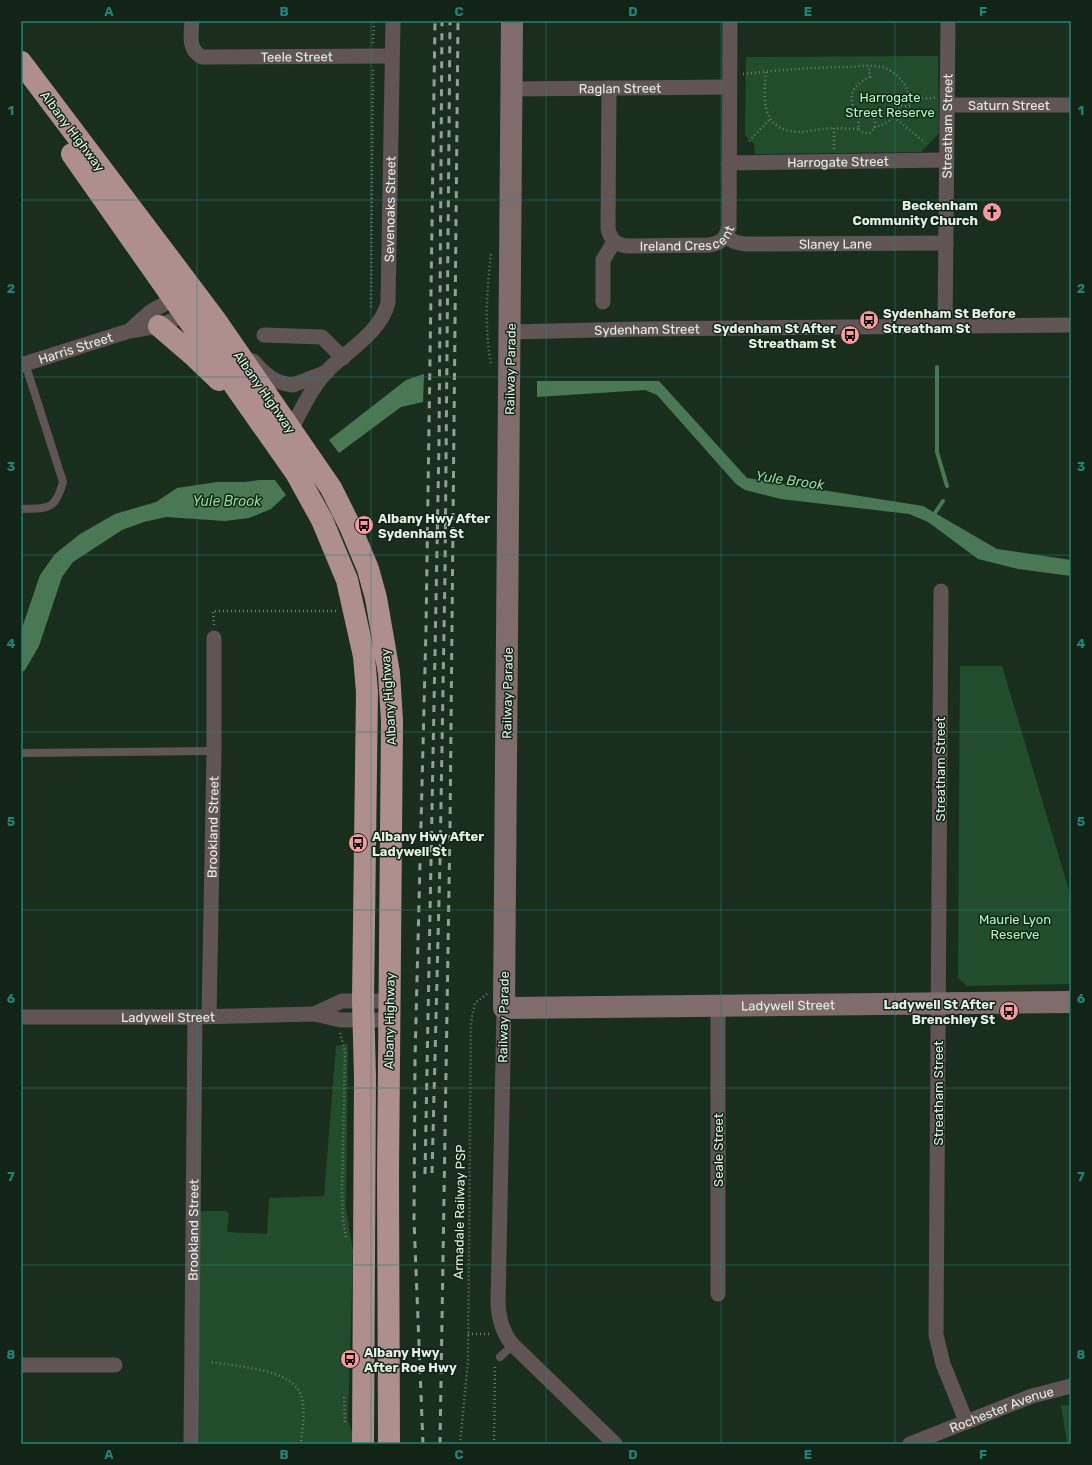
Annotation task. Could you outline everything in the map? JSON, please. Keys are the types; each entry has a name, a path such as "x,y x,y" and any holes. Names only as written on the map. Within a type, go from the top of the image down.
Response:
{"highway":[{"name":"Albany Highway","path":"21,62 194,305 282,434 331,488 350,526 368,569 381,623 389,673 392,721 389,1011 389,1444"},
{"name":"Albany Highway","path":"21,84 194,305 282,434 296,473 322,520 347,580 364,656 367,692 363,1010 363,1444"},
{"path":"159,326 196,357 229,390 253,424 282,434"}],"street":[{"name":"Teele Street","path":"192,21 191,47 196,54 202,57 391,56"},
{"name":"Sevenoaks Street","path":"282,434 327,372 385,316 388,303 392,21"},
{"name":"Railway Parade","path":"512,21 510,332 499,1000 498,1304 502,1329 512,1345"},
{"name":"Ireland Crescent","path":"609,88 608,228 610,236 614,242 621,246 709,245 719,243 726,237 729,228 730,21"},
{"name":"Streatham Street","path":"945,327 947,160 943,101 948,21"},
{"name":"Raglan Street","path":"511,89 729,87"},
{"name":"Saturn Street","path":"943,101 1071,105"},
{"name":"Harrogate Street","path":"729,163 947,160"},
{"name":"Slaney Lane","path":"726,237 735,242 745,244 946,243"},
{"path":"603,302 604,260 614,242"},
{"name":"Sevenoaks Street","path":"194,305 264,374 273,380 293,385 327,372"},
{"name":"Harris Street","path":"23,364 129,331 159,326 194,305"},
{"name":"Harris Street","path":"129,331 150,312 194,305"},
{"name":"Sydenham Street","path":"510,332 640,329 1071,325"},
{"path":"264,336 322,337 343,358"},
{"name":"Streatham Street","path":"941,591 936,1335 943,1364 966,1421"},
{"name":"Brookland Street","path":"191,1444 202,1016 214,751 214,638"},
{"name":"Ladywell Street","path":"499,1000 718,1005 1071,1002"},
{"name":"Ladywell Street","path":"21,1017 314,1014 342,1001 363,1010 389,1011"},
{"name":"Seale Street","path":"718,1005 718,1294"},
{"name":"Ladywell Street","path":"314,1014 340,1027 363,1010"},
{"path":"512,1345 616,1444"},
{"path":"21,1366 115,1366"},
{"name":"Rochester Avenue","path":"910,1444 1032,1396 1071,1386"}],"lane":[{"path":"21,509 48,508 59,498 63,482 23,364"},
{"path":"21,753 214,751"},
{"path":"498,1359 512,1345"}],"path":[{"path":"743,74 815,67 869,66 888,69 902,81 910,92 911,106 900,106 894,117 884,125 875,127 870,132 864,133 858,129 834,128 790,131 778,125 771,118 765,108 763,98 766,72"},
{"path":"858,129 859,118 852,109 851,98 853,90 860,81 870,77 869,66"},
{"path":"910,99 943,101"},
{"path":"859,118 863,116 872,116 875,120 875,127"},
{"path":"894,117 925,143"},
{"path":"749,141 771,118"},
{"path":"834,128 834,154"},
{"path":"214,638 213,611 343,611"},
{"name":"Armadale Railway PSP","path":"460,1444 466,1386 468,1334 472,1014 473,1006 478,999 487,994 499,1000"},
{"path":"468,1334 488,1335"},
{"path":"494,1444 498,1359"},
{"path":"212,1362 271,1372 296,1386 301,1396 301,1444"}],"green space":[{"name":"Harrogate Street Reserve","path":"938,56 939,133 921,152 755,154 754,144 745,135 746,57"},
{"name":"Maurie Lyon Reserve","path":"960,666 1002,666 1071,897 1070,984 967,986 958,978"},
{"path":"348,1044 346,1209 353,1251 348,1420 354,1439 354,1444 199,1444 199,1211 225,1211 229,1213 227,1232 267,1234 269,1198 324,1196 336,1046"},
{"path":"1061,1405 1071,1405 1071,1444 1067,1444"}],"water":[{"path":"424,374 423,402 401,407 339,453 329,440 406,380"},
{"path":"537,381 659,381 747,478 923,506 997,549 1071,560 1071,576 1018,569 978,559 928,522 909,514 781,499 745,490 736,484 657,395 645,390 537,397"},
{"name":"Yule Brook","path":"275,480 286,495 271,509 249,518 225,521 166,517 144,522 122,530 73,562 62,577 39,646 25,670 21,673 21,631 40,575 55,554 80,534 115,514 156,502 177,488 217,482 244,482"}],"waterway":[{"path":"937,367 937,452 947,486"},
{"path":"933,516 943,501"}],"railway":[{"path":"423,1444 414,1220 415,1059 426,629 435,21"},
{"path":"425,1174 439,444 442,21"},
{"path":"432,1173 440,862 445,573 450,21"},
{"path":"440,1444 450,827 458,21"}],"place":[{"name":"Beckenham Community Church","path":"992,212"},
{"name":"Sydenham St Before Streatham St","path":"869,320"},
{"name":"Sydenham St After Streatham St","path":"850,335"},
{"name":"Albany Hwy After Sydenham St","path":"364,525"},
{"name":"Albany Hwy After Ladywell St","path":"358,843"},
{"name":"Ladywell St After Brenchley St","path":"1009,1011"},
{"name":"Albany Hwy After Roe Hwy","path":"350,1359"}]}
